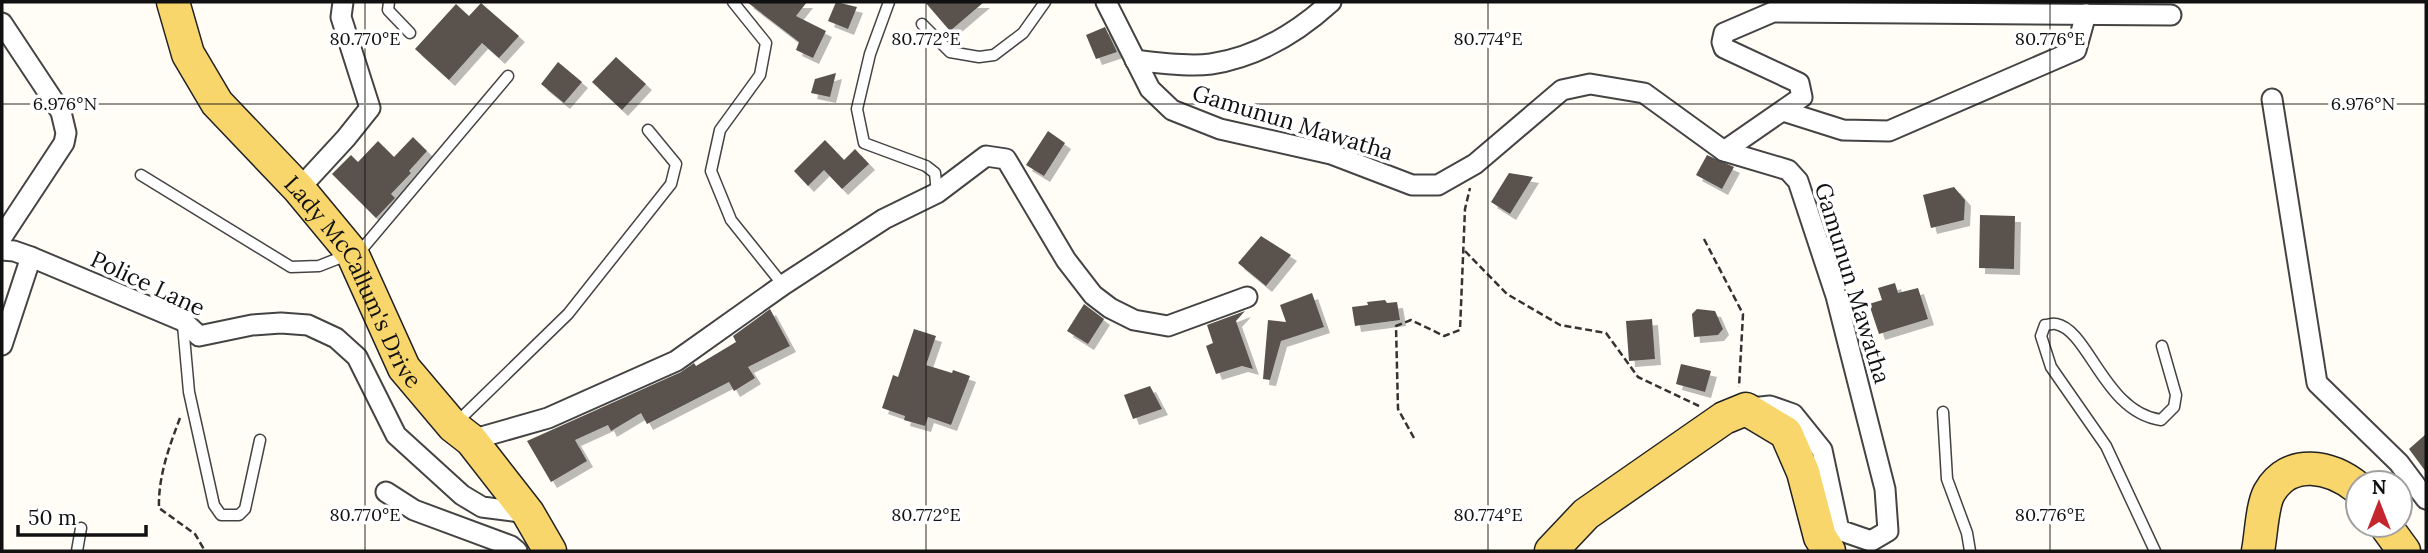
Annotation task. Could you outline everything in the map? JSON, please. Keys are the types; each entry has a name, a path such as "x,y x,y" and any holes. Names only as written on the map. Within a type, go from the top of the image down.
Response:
{"main road":[{"name":"Lady McCallum's Drive","path":"173,2 188,54 217,103 299,189 353,256 404,369 462,433 528,513 550,551"},
{"path":"1551,551 1586,514 1736,413 1786,433 1803,472 1820,537 1829,551"},
{"path":"2258,551 2268,494 2281,478 2301,467 2324,470 2344,481"}],"street":[{"path":"299,189 370,108 341,17 343,2"},
{"name":"Gamunun Mawatha","path":"1106,2 1150,89 1172,110 1220,129 1331,154 1412,185 1438,185 1475,164 1562,90 1590,84 1644,93 1724,151 1788,170 1798,181 1839,309 1885,489 1888,531 1871,541 1839,530 1822,450 1793,414 1770,406 1736,413"},
{"path":"1135,60 1211,64 1264,49 1311,20 1331,2"},
{"path":"1724,151 1802,97 1799,83 1724,48 1724,33 1773,12 2171,15"},
{"path":"1783,111 1843,130 1889,131 2076,50 2086,14"},
{"path":"2,23 61,113 66,133 64,143 2,237"},
{"path":"2273,99 2317,383 2399,463 2426,499"},
{"path":"462,433 548,418 676,361 783,285 884,219 937,193 986,156 1006,159 1066,260 1093,295 1110,308 1134,320 1168,326 1247,297"},
{"name":"Police Lane","path":"2,250 31,257 183,321 200,336 252,325 281,323 308,325 337,338 357,357 396,435 462,495 482,507 528,513"},
{"path":"2,345 31,257"},
{"path":"386,492 414,510 511,546 517,551"}],"lane":[{"path":"389,2 388,10 410,33"},
{"path":"733,2 766,43 760,75 720,130 711,171 731,220 783,285"},
{"path":"889,2 870,54 857,109 864,143 926,166 934,173 937,193"},
{"path":"922,24 950,52 979,57 994,55 1023,33 1045,2"},
{"path":"141,175 291,267 319,267 353,256 508,76"},
{"path":"462,433 568,314 671,184 676,164 648,130"},
{"path":"183,321 189,391 214,505 220,515 239,515 245,509 260,440"},
{"path":"2155,551 2106,446 2051,367 2041,336 2045,325 2057,324 2072,333 2119,400 2149,418 2161,420 2174,407 2176,396 2162,346"},
{"path":"1943,412 1947,479 1967,533 1969,551"},
{"path":"77,551 81,528"}],"path":[{"path":"1414,438 1398,409 1396,326 1411,320 1444,336 1460,330 1465,209 1475,164"},
{"path":"1464,250 1507,294 1560,325 1606,333 1638,377 1736,413 1743,314 1704,239"},
{"path":"189,391 166,457 159,508 195,534 205,551"}],"building":[{"path":"747,2 807,2 796,16 826,31 813,58 796,50 799,42"},
{"path":"836,2 857,7 848,29 828,21"},
{"path":"925,2 984,2 950,31"},
{"path":"481,3 519,36 499,58 482,43 449,80 415,49 456,4 469,16"},
{"path":"1105,27 1117,52 1096,59 1086,35"},
{"path":"616,57 646,84 622,110 592,82"},
{"path":"558,62 582,82 564,103 541,84"},
{"path":"836,73 830,97 811,93 815,79"},
{"path":"1048,131 1065,143 1044,176 1026,165"},
{"path":"413,137 427,151 391,194 395,198 376,218 332,174 351,155 358,162 378,141 394,157"},
{"path":"825,140 844,160 855,149 869,164 842,189 824,170 808,186 794,171"},
{"path":"1707,155 1734,167 1722,189 1696,175"},
{"path":"1509,173 1533,177 1510,214 1491,202"},
{"path":"1954,187 1965,200 1964,220 1931,228 1923,195"},
{"path":"1980,215 2015,216 2014,269 1979,268"},
{"path":"1261,236 1291,255 1266,286 1238,263"},
{"path":"1895,283 1898,293 1918,288 1928,319 1879,334 1869,304 1882,300 1878,288"},
{"path":"1312,293 1324,327 1281,341 1270,380 1263,379 1268,320 1286,322 1280,305"},
{"path":"1385,300 1387,303 1397,302 1400,320 1355,326 1352,307"},
{"path":"1084,304 1104,319 1088,344 1067,331"},
{"path":"770,309 790,346 748,367 755,378 734,391 729,382 647,424 641,413 611,431 608,425 575,440 587,461 551,482 527,441 681,372 694,363 696,366 736,342 733,336"},
{"path":"1697,309 1715,311 1723,329 1718,335 1694,337 1692,314"},
{"path":"1245,311 1236,321 1253,369 1242,366 1216,374 1206,346 1213,343 1207,325"},
{"path":"1652,319 1655,359 1629,361 1626,321"},
{"path":"914,329 936,336 926,365 970,376 951,425 928,417 925,426 904,420 905,416 882,408 893,375 898,377"},
{"path":"1681,364 1711,371 1705,392 1676,384"},
{"path":"1150,386 1162,409 1133,419 1124,395"},
{"path":"2426,434 2426,472 2409,449"}]}
